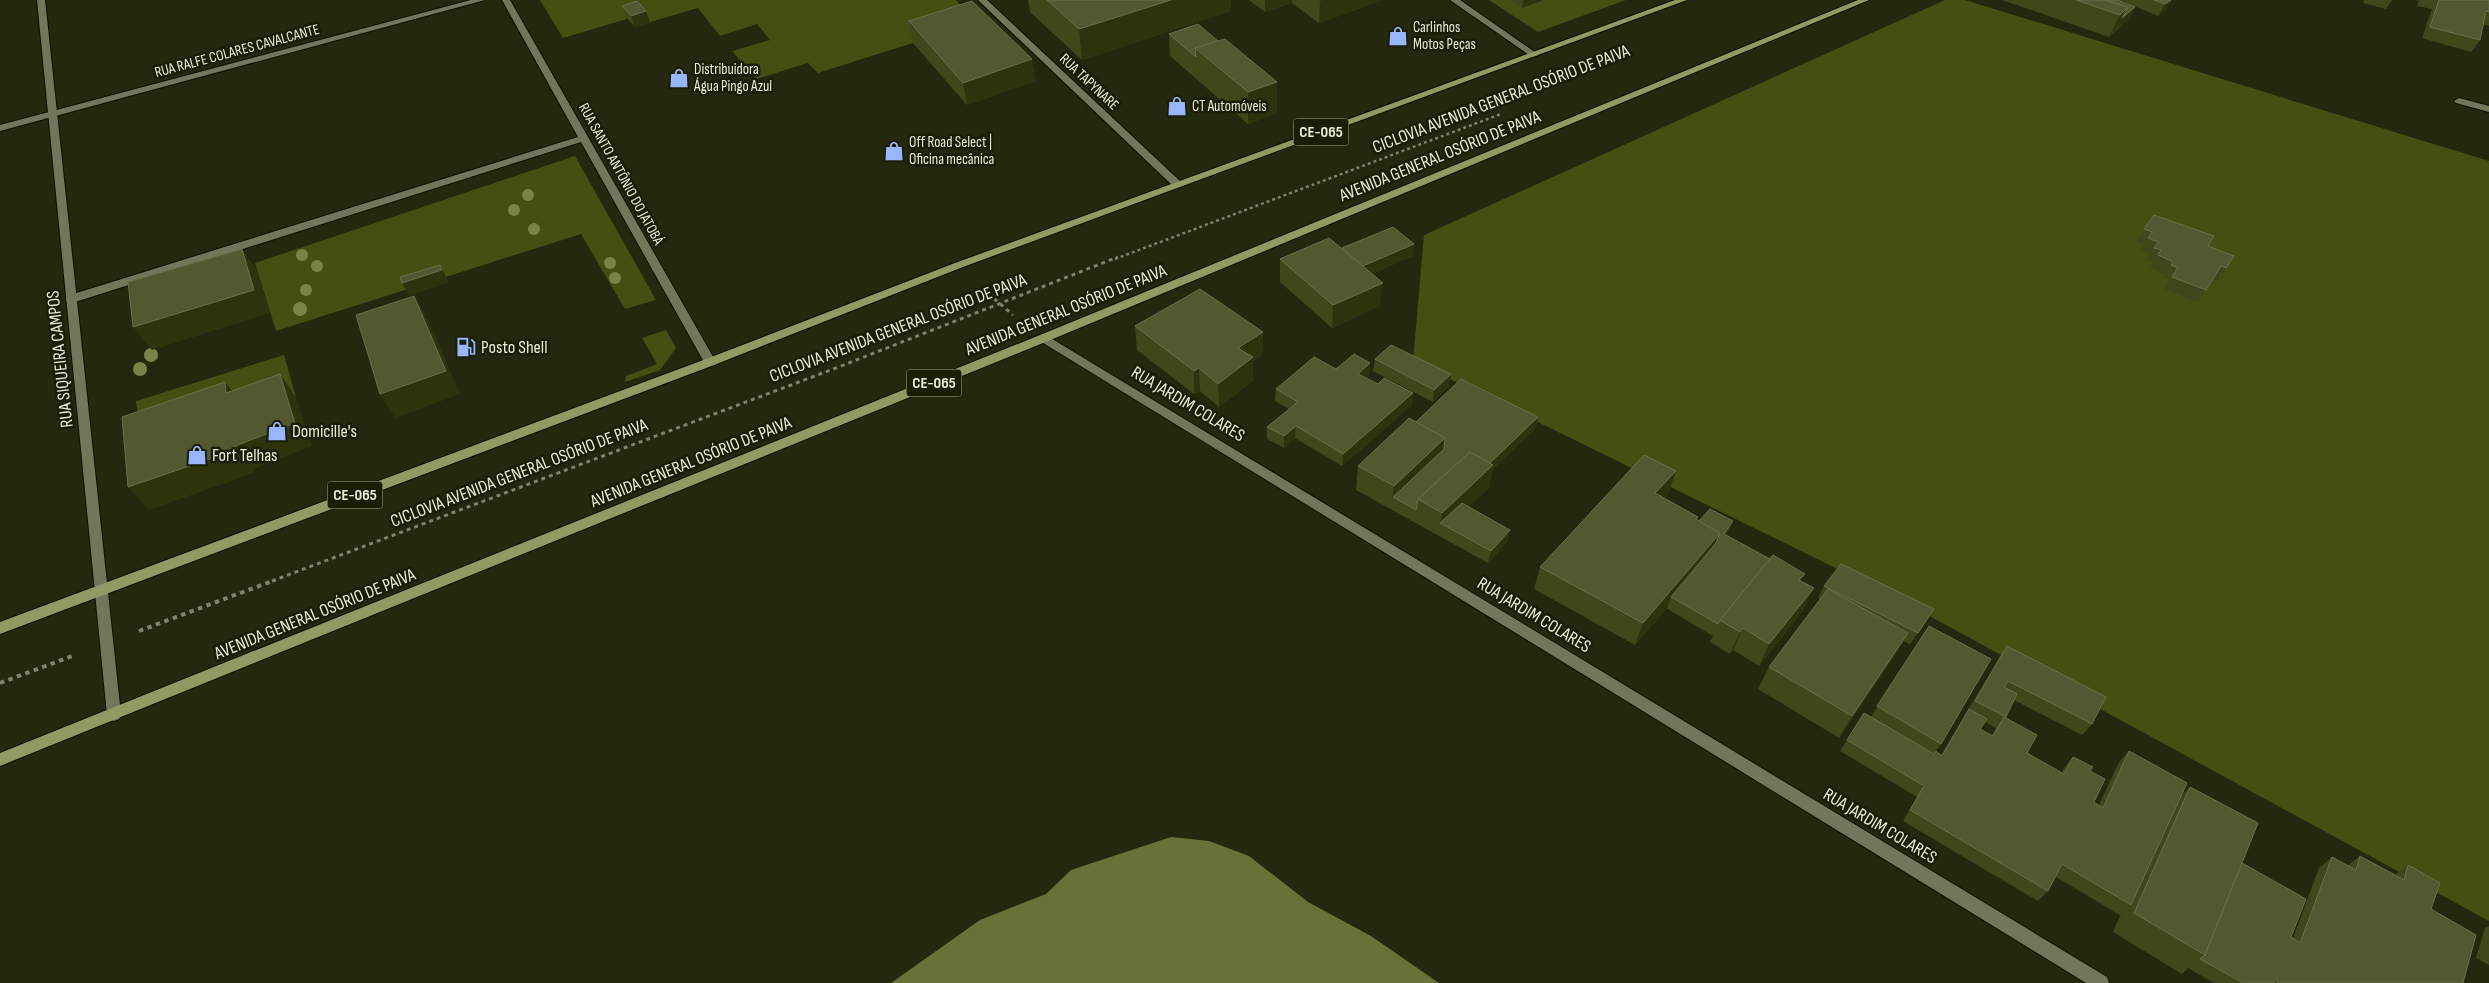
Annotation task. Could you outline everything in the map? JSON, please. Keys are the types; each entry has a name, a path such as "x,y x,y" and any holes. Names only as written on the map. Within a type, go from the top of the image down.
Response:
{"main road":[{"name":"CE-065","path":"0,628 710,362 959,265 1683,0"},
{"name":"AVENIDA GENERAL OSÓRIO DE PAIVA","path":"0,760 1044,338 1865,0"}],"street":[{"name":"RUA SIQUEIRA CAMPOS","path":"41,0 114,715"},
{"name":"RUA RALFE COLARES CAVALCANTE","path":"0,128 481,0"},
{"name":"RUA SANTO ANTÔNIO DO JATOBÁ","path":"506,0 710,362"},
{"name":"RUA TAPYNARE","path":"982,0 1177,184"},
{"path":"1454,0 1535,55"},
{"path":"2459,101 2489,108"},
{"path":"71,299 584,138"},
{"name":"RUA JARDIM COLARES","path":"1044,338 2100,983"}],"path":[{"name":"CICLOVIA AVENIDA GENERAL OSÓRIO DE PAIVA","path":"0,683 1506,112"},
{"path":"959,265 998,304 1044,338"}],"shaded area":[{"path":"540,0 956,0 976,23 818,73 808,63 756,79 732,51 770,40 757,24 720,36 698,8 650,22 641,13 563,38"},
{"path":"1489,0 1626,0 1538,32"},
{"path":"1945,0 1965,0 2489,161 2489,921 1891,595 1413,361 1424,235"},
{"path":"575,156 656,300 625,309 581,234 276,331 255,263"},
{"path":"666,330 676,348 660,370 625,382 626,376 657,364 642,338"},
{"path":"284,355 296,397 244,416 142,440 136,401"},
{"path":"1171,837 1209,841 1249,856 1308,902 1371,936 1439,983 891,983 980,920 1046,894 1071,870"}],"building":[{"path":"1047,0 1171,0 1079,29"},
{"path":"2076,0 2105,0 2128,7 2120,15"},
{"path":"2105,0 2117,0 2135,7 2122,18 2128,7"},
{"path":"2154,0 2171,0 2165,4"},
{"path":"2439,0 2489,0 2489,12 2486,11 2480,40 2430,27"},
{"path":"637,1 646,11 631,16 622,6"},
{"path":"972,1 1032,59 963,83 909,21"},
{"path":"1198,24 1218,41 1195,48 1196,57 1169,34"},
{"path":"1225,39 1277,82 1248,92 1195,48"},
{"path":"2154,215 2214,236 2208,246 2234,256 2226,268 2221,266 2206,290 2172,277 2178,268 2171,265 2173,262 2158,255 2161,250 2154,248 2158,242 2148,238 2152,232 2144,229"},
{"path":"1393,227 1414,244 1363,266 1342,248"},
{"path":"1329,238 1383,283 1333,305 1280,259"},
{"path":"242,249 254,290 133,327 128,282"},
{"path":"440,265 442,270 402,283 400,277"},
{"path":"1200,289 1263,332 1238,348 1253,357 1218,384 1199,368 1194,371 1135,326"},
{"path":"414,296 446,371 380,394 356,315"},
{"path":"1391,345 1451,374 1434,390 1375,359"},
{"path":"1354,354 1370,363 1358,374 1378,384 1384,378 1413,393 1343,454 1296,426 1284,436 1267,427 1298,402 1276,389 1314,357 1336,369"},
{"path":"280,374 295,423 235,446 236,450 128,487 122,417 225,382 226,393"},
{"path":"1461,379 1538,417 1490,463 1470,452 1418,499 1416,510 1393,497 1444,449 1445,438 1416,422"},
{"path":"1409,418 1445,438 1394,486 1358,466"},
{"path":"1470,452 1493,465 1442,513 1418,499"},
{"path":"1644,455 1676,471 1655,493 1698,517 1696,519 1720,533 1643,623 1540,567"},
{"path":"1462,503 1510,530 1491,551 1440,523"},
{"path":"1710,509 1733,521 1724,534 1770,559 1718,624 1671,597 1716,543 1720,533 1699,521"},
{"path":"1773,555 1805,574 1799,580 1814,588 1769,644 1743,628 1740,632 1720,620"},
{"path":"1841,564 1934,609 1918,633 1824,586"},
{"path":"1828,589 1908,633 1852,716 1769,667"},
{"path":"1929,626 1991,659 1941,744 1877,706"},
{"path":"2007,646 2106,697 2092,724 2008,681 2004,687 2017,694 2006,717 1975,701"},
{"path":"1969,709 1987,719 1980,729 1993,736 2004,717 2037,735 2027,753 2064,774 2073,757 2093,767 2090,771 2105,779 2094,802 2103,808 2129,751 2187,783 2131,905 2062,864 2048,891 1910,810 1924,786 1847,740 1864,713 1934,754 1936,751 1942,756"},
{"path":"2190,787 2258,823 2205,955 2134,913"},
{"path":"2360,856 2404,880 2408,865 2440,883 2431,909 2476,935 2463,983 2279,983 2275,980 2273,983 2243,983 2200,959 2205,955 2242,863 2306,899 2291,937 2300,943 2332,857 2356,870"}],"place":[{"name":"Carlinhos Motos Peças","path":"1398,36"},
{"name":"Distribuidora Água Pingo Azul","path":"679,78"},
{"name":"CT Automóveis","path":"1177,106"},
{"name":"Off Road Select | Oficina mecânica","path":"894,151"},
{"name":"Posto Shell","path":"466,347"},
{"name":"Domicille's","path":"277,431"},
{"name":"Fort Telhas","path":"197,455"}]}
